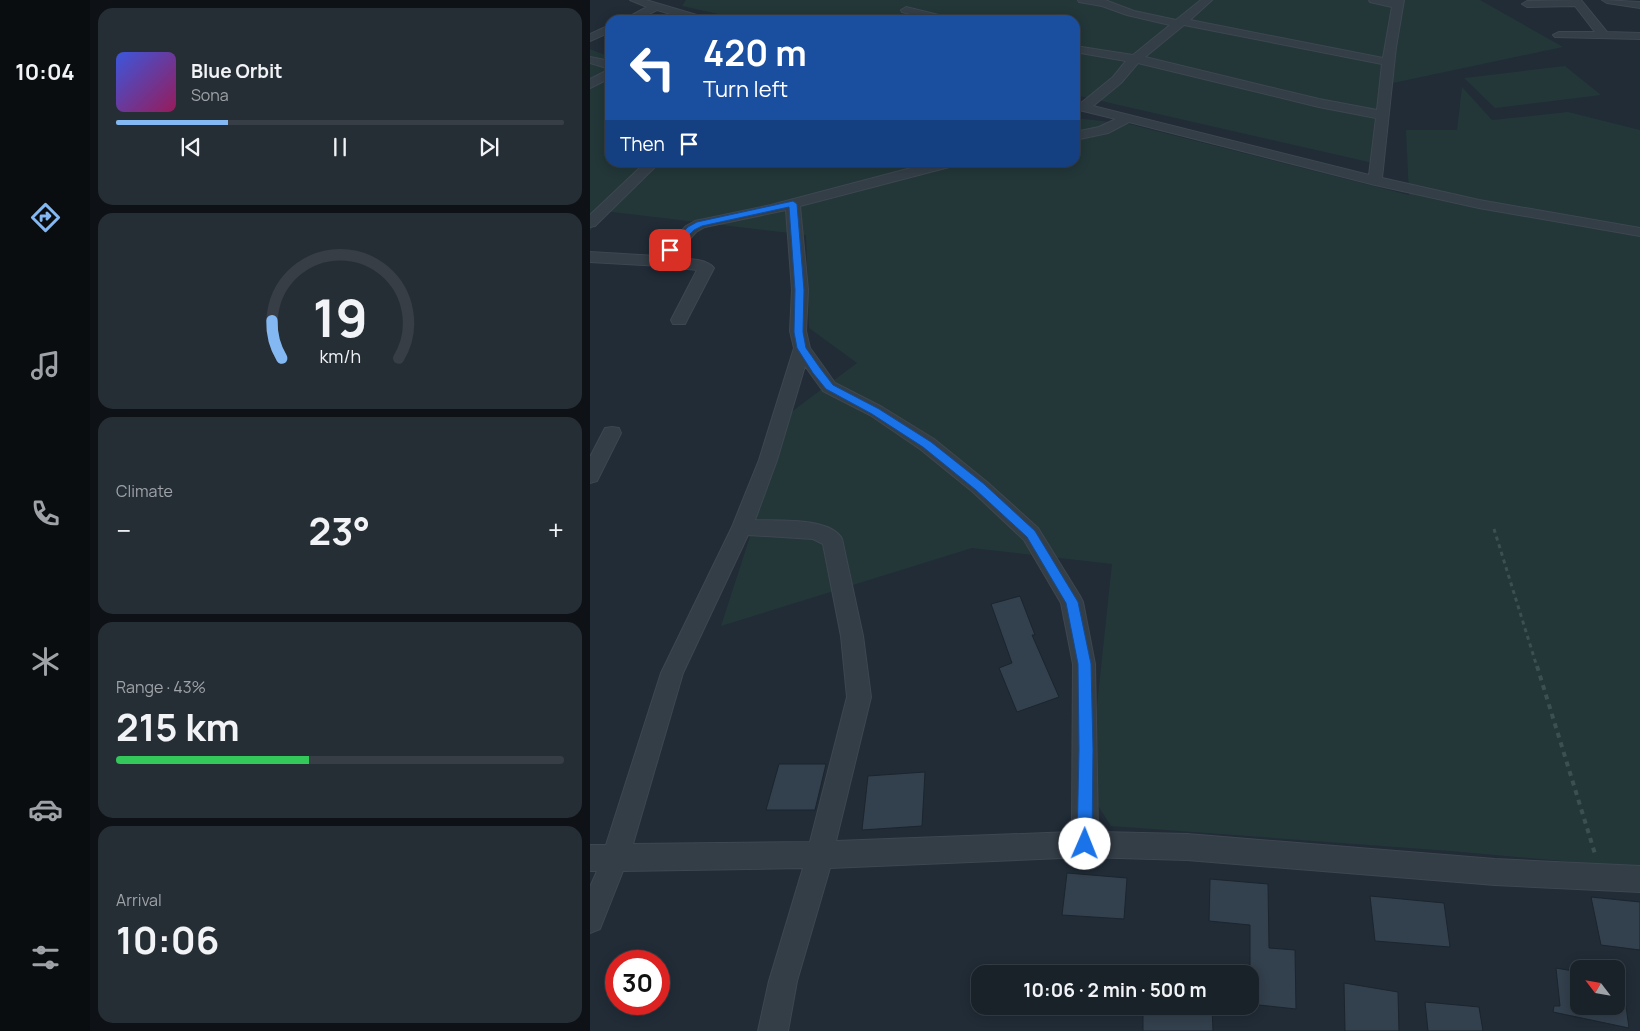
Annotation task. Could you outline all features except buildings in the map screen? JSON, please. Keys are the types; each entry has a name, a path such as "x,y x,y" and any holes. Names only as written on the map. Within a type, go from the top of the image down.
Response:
{"street":[{"path":"635,0 665,5 690,15"},
{"path":"1084,0 1104,3 1131,13 1295,46 1388,62"},
{"path":"1080,105 1103,93 1136,59 1207,0"},
{"path":"1374,0 1398,2 1388,62 1375,181"},
{"path":"1607,0 1640,5"},
{"path":"1527,4 1578,2 1604,36"},
{"path":"640,15 665,5"},
{"path":"906,10 926,15"},
{"path":"590,38 605,30"},
{"path":"1559,35 1640,36"},
{"path":"1080,50 1136,59 1319,103 1382,114"},
{"path":"590,60 605,64"},
{"path":"590,84 605,76"},
{"path":"1080,106 1375,181 1479,204 1640,232"},
{"path":"1080,135 1103,130 1128,118"},
{"path":"590,223 649,167"},
{"path":"661,261 691,229 700,224 793,204 933,167"},
{"path":"793,204 800,290 798,332 802,348 829,387 876,411 927,444 980,487 1031,534 1072,602 1084,664 1086,749 1085,844"},
{"path":"590,257 661,261 697,265 706,268 679,320"},
{"path":"590,919 602,858 672,673 742,527 768,460 802,348"},
{"path":"590,476 612,433"},
{"path":"742,527 816,531 832,539 852,636 859,697 820,855 783,981 774,1031"},
{"path":"602,858 820,855 1085,844 1187,848 1495,872 1640,879"}],"path":[{"path":"1494,529 1602,877"}],"green space":[{"path":"686,0 1480,0 1563,47 1393,83 1373,163 1080,96 1080,15 722,15 682,6"},
{"path":"590,49 605,55 605,167 1080,167 1080,119 1129,124 1409,195 1406,130 1457,130 1462,87 1492,120 1568,112 1640,130 1640,868 1450,851 1111,826 1088,790 1112,564 972,548 721,626 790,413 857,363 809,328 806,235 604,211 590,231"},
{"path":"1565,66 1601,95 1495,108 1464,78"}],"route":[{"path":"670,250 691,229 700,224 793,204 800,290 798,332 802,348 829,387 851,400 876,411 927,444 980,487 1031,534 1072,602 1084,664 1086,749 1085,844"}]}
